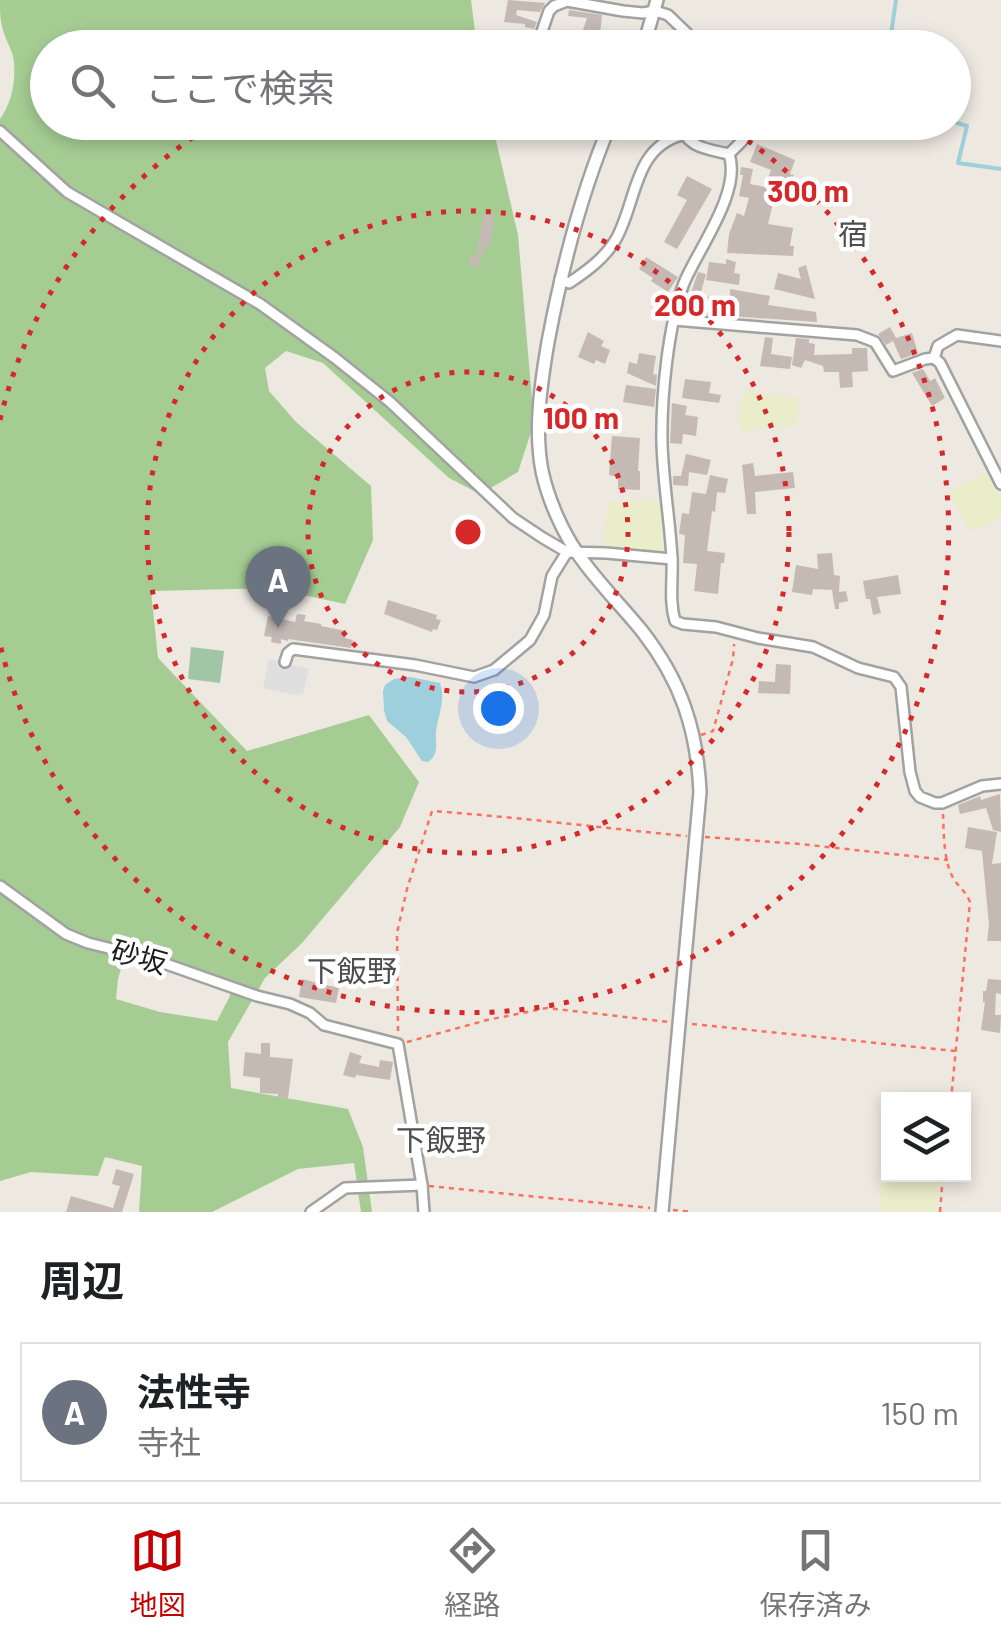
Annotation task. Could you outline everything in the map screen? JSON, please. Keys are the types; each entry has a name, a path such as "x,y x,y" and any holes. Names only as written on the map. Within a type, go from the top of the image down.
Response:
{"street":[{"path":"542,30 546,14 560,3 574,1 643,13 656,6"},
{"path":"649,30 656,6"},
{"path":"656,6 685,30"},
{"path":"0,131 68,192 260,304 335,358 390,402 513,518 572,552 672,559"},
{"path":"605,140 560,279 544,364 539,440 542,471 572,552 659,654 672,675 694,737 700,792 662,1211"},
{"path":"560,279 569,283 604,255 617,237 649,156 667,140"},
{"path":"688,140 729,154"},
{"path":"729,154 743,140"},
{"path":"729,154 732,163 727,192 685,281 674,320 666,380 662,442 675,621 813,647 858,668 894,677 902,686 915,791 927,801 942,803 982,786 1001,784"},
{"path":"674,320 857,335 875,342 893,371 934,358 1001,484"},
{"path":"934,358 938,346 957,335 1001,341"},
{"path":"285,662 293,649 474,677 494,670 530,640 544,615 552,576 572,552"},
{"name":"砂坂","path":"0,886 66,934 88,943 149,958 290,1004 310,1012 324,1025 398,1044"},
{"path":"398,1044 424,1212"},
{"path":"311,1212 345,1188 422,1185"}],"path":[{"path":"694,737 713,731 733,659 735,633"},
{"path":"942,803 948,860 955,880 970,902 952,1092"},
{"path":"398,1044 397,933 432,811 948,860"},
{"path":"940,1212 943,1182"},
{"path":"422,1185 692,1212"}],"green space":[{"path":"0,0 471,0 475,30 30,30 30,140 496,140 518,235 534,423 518,472 480,494 449,478 323,363 286,351 265,368 269,391 296,422 371,486 373,540 345,604 271,588 151,591 158,658 247,751 369,715 419,782 400,827 302,943 265,978 228,1042 231,1088 348,1109 363,1147 372,1212 361,1212 354,1163 298,1169 212,1212 139,1212 142,1166 105,1157 98,1176 31,1172 0,1181 0,119 14,81 13,56 2,25","holes":["127,948 230,981 230,996 217,1021 160,1012 116,999"]},
{"path":"743,391 800,399 797,425 743,431 739,423"},
{"path":"987,473 1001,496 1001,517 973,531 950,493"},
{"path":"662,502 667,551 664,554 604,545 607,503"},
{"path":"191,647 224,651 220,683 188,679"},
{"path":"881,1182 939,1182 936,1212 879,1212"}],"shaded area":[{"path":"269,659 309,669 303,693 263,688"}],"water":[{"path":"410,677 440,683 442,689 436,750 428,762 422,761 406,737 387,721 384,710 385,685"}],"building":[{"path":"508,0 545,3 540,12 517,10 516,15 537,22 534,29 504,22"},
{"path":"569,10 602,15 600,30 583,30 587,18 568,16"},
{"path":"757,144 795,160 790,174 794,175 792,185 778,183 768,224 793,228 793,256 727,253 737,213 744,216 749,198 739,196 741,167 753,169 750,184 765,187 771,170 750,162"},
{"path":"687,176 712,189 677,249 664,242 687,200 677,195"},
{"path":"483,214 495,215 490,246 486,246 477,268 468,264 471,255 476,257"},
{"path":"646,257 678,277 668,292 639,269"},
{"path":"726,259 736,262 734,273 740,274 739,285 706,280 709,262 726,264"},
{"path":"806,265 815,299 774,289 778,273 801,279 798,268"},
{"path":"698,272 706,274 700,296 716,298 713,315 684,313"},
{"path":"730,289 770,296 768,305 816,312 817,322 729,316"},
{"path":"890,327 896,338 912,333 918,353 901,359 893,341 886,345 878,334"},
{"path":"588,332 604,341 601,346 610,350 605,364 578,357"},
{"path":"765,337 773,338 771,354 792,357 790,369 760,366"},
{"path":"796,338 815,344 814,355 852,354 852,348 867,348 868,371 852,372 853,387 840,388 839,372 824,372 823,366 805,360 801,368 792,365"},
{"path":"639,353 656,356 656,386 627,373 629,362 637,364"},
{"path":"923,369 930,381 935,378 945,398 932,406 912,373"},
{"path":"685,379 711,382 709,393 721,395 719,403 682,398"},
{"path":"626,385 656,389 654,407 623,402"},
{"path":"672,403 687,406 685,415 698,417 696,436 683,434 682,444 670,443"},
{"path":"612,436 640,438 640,490 618,489 618,477 609,475"},
{"path":"686,454 711,460 707,475 689,472 688,486 673,485 673,476 681,476"},
{"path":"753,463 755,476 793,472 795,488 755,492 756,514 747,514 742,465"},
{"path":"710,475 728,479 725,493 717,492 707,551 725,553 718,594 694,591 697,564 683,563 685,535 679,534 682,513 689,514 692,492 706,494"},
{"path":"832,553 834,575 840,576 839,592 846,591 848,601 839,603 839,609 835,609 832,590 813,589 812,595 792,592 796,565 818,569 817,554"},
{"path":"898,575 901,594 877,597 881,613 873,615 863,581"},
{"path":"388,600 437,615 436,619 441,620 437,630 432,632 384,614"},
{"path":"297,614 306,615 304,621 346,631 345,638 353,640 351,648 288,639 281,639 281,644 264,636 268,616 295,622"},
{"path":"776,664 791,665 790,694 758,693 759,681 775,682"},
{"path":"1000,794 1001,832 993,830 986,808 960,814 958,805 980,796 981,800"},
{"path":"968,827 997,832 992,864 1001,863 1001,941 987,941 982,851 965,848"},
{"path":"302,979 339,988 336,1003 299,997"},
{"path":"988,979 1001,980 995,1015 1001,1015 1000,1033 981,1030 983,991"},
{"path":"261,1043 270,1043 270,1057 293,1059 288,1098 260,1093 260,1078 243,1076 245,1052 261,1054"},
{"path":"350,1052 362,1056 359,1063 379,1067 380,1060 393,1062 390,1080 343,1075"},
{"path":"116,1169 134,1174 122,1212 66,1212 71,1196 113,1208 120,1186 112,1184"}],"waterway":[{"path":"892,30 896,0"},
{"path":"964,140 958,163 1001,169"}],"place":[{"name":"法性寺","path":"278,628"}],"district":[{"name":"宿","path":"853,235"},
{"name":"下飯野","path":"352,972"},
{"name":"下飯野","path":"441,1141"}]}
